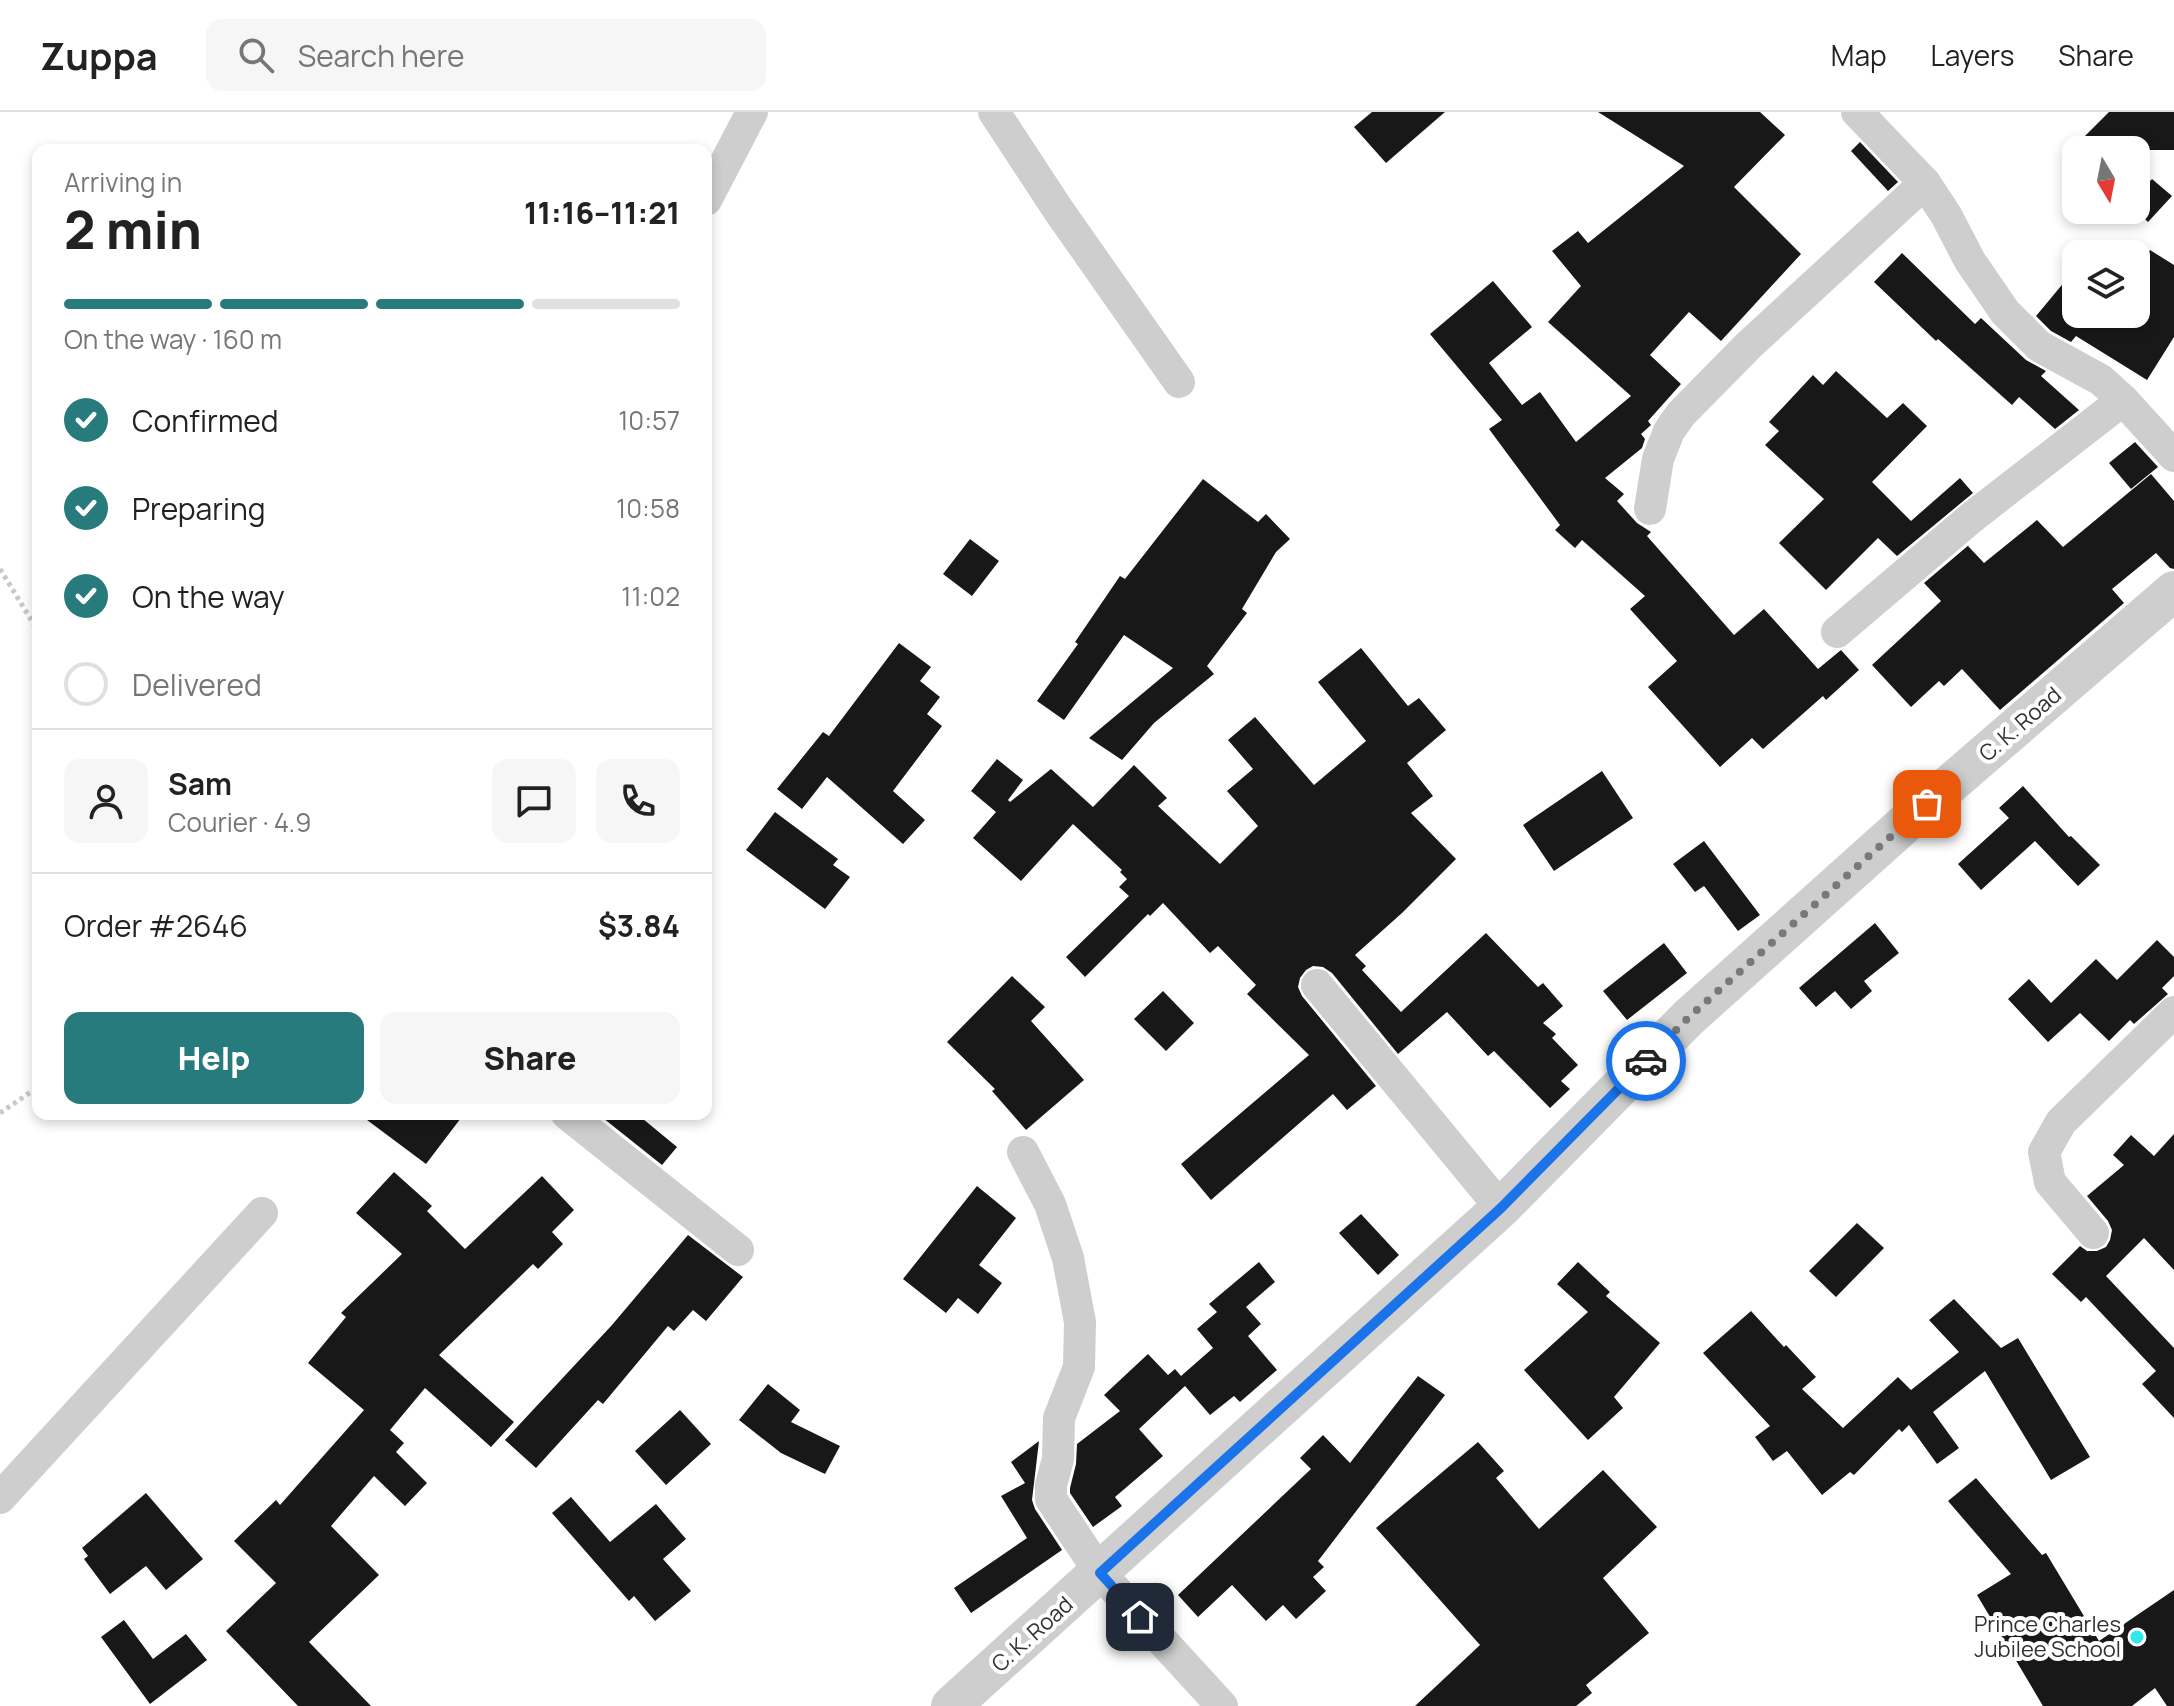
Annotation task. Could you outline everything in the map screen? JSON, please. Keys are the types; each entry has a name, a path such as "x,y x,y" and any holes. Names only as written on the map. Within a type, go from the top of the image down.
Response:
{"street":[{"path":"712,189 752,112"},
{"path":"994,112 1179,382"},
{"path":"1857,112 1925,183 1970,261 2005,312 2039,346 2101,380 2174,456"},
{"path":"1650,509 1658,459 1669,431 1681,414 1749,345 1925,183"},
{"path":"1837,632 1971,518 2123,400"},
{"name":"C. K. Road","path":"951,1706 1501,1208 1688,1018 1927,804 2174,591"},
{"path":"1317,985 1501,1208"},
{"path":"2093,1233 2050,1182 2044,1152 2061,1122 2174,1012"},
{"path":"575,1120 738,1250"},
{"path":"1023,1152 1050,1204 1068,1258 1080,1322 1079,1367 1059,1418 1058,1459 1051,1485 1051,1499 1100,1573 1222,1706"},
{"path":"0,1498 262,1213"}],"path":[{"path":"0,569 32,621"},
{"path":"0,1113 32,1091"}],"building":[{"path":"1372,112 1445,112 1386,163 1354,127"},
{"path":"1598,112 1760,112 1785,135 1734,187 1801,254 1721,341 1689,312 1650,355 1681,384 1648,421 1651,425 1641,434 1645,439 1642,448 1605,478 1624,494 1617,501 1637,523 1651,532 1647,536 1734,635 1764,609 1818,669 1841,650 1859,670 1826,700 1823,696 1763,749 1752,738 1720,767 1648,687 1677,661 1630,609 1645,596 1582,540 1575,548 1555,530 1560,525 1489,429 1502,420 1430,334 1493,281 1532,327 1489,363 1522,405 1540,392 1576,442 1631,396 1548,322 1581,286 1552,251 1578,231 1588,243 1684,166"},
{"path":"2109,112 2174,112 2174,150 2150,150 2150,136 2085,136"},
{"path":"1860,142 1898,182 1888,191 1851,151"},
{"path":"2152,179 2172,196 2150,220"},
{"path":"2150,250 2174,265 2174,337 2147,380 2076,336 2071,342 2051,331 2036,316 2062,285 2062,328 2150,328"},
{"path":"1902,253 1975,324 1981,318 2026,360 2046,371 2041,376 2079,410 2055,429 2019,397 2012,405 1938,339 1936,341 1874,282"},
{"path":"1836,371 1887,418 1903,403 1927,426 1872,482 1911,521 1960,478 1973,493 1897,556 1878,538 1826,590 1779,543 1824,499 1765,445 1779,431 1769,422 1813,375 1823,385"},
{"path":"2135,442 2158,467 2131,489 2109,463"},
{"path":"2151,474 2174,501 2174,569 2156,553 2112,589 2124,603 2000,710 1962,669 1944,686 1939,681 1911,707 1872,665 1941,601 1924,583 1970,544 1968,546 1984,563 2037,520 2063,547"},
{"path":"1203,479 1258,522 1266,514 1290,539 1276,552 1242,609 1247,613 1207,666 1214,674 1154,723 1122,760 1089,738 1173,668 1124,635 1064,720 1037,701 1078,644 1075,642 1120,576 1125,579"},
{"path":"970,539 999,561 972,596 943,574"},
{"path":"899,643 931,667 920,681 940,697 927,714 942,726 893,791 925,820 903,844 827,777 802,809 777,789 823,732 829,736"},
{"path":"1361,648 1408,706 1419,698 1446,730 1407,763 1433,796 1411,813 1456,859 1355,955 1366,966 1362,970 1401,1012 1486,933 1538,987 1543,983 1563,1006 1543,1023 1556,1034 1552,1038 1578,1065 1561,1081 1570,1089 1550,1108 1494,1051 1488,1056 1447,1012 1398,1054 1332,973 1323,967 1313,966 1300,978 1298,987 1302,996 1376,1086 1347,1110 1333,1094 1211,1200 1181,1164 1309,1055 1247,994 1256,985 1218,946 1210,953 1163,903 1085,977 1066,957 1129,896 1119,887 1127,879 1120,872 1122,870 1073,824 1021,881 973,838 996,812 971,791 997,759 1023,780 1008,800 1010,802 1051,769 1093,807 1134,765 1167,798 1158,806 1220,864 1258,826 1227,791 1253,769 1228,740 1255,717 1314,785 1366,741 1318,682"},
{"path":"1602,771 1633,818 1554,871 1523,825"},
{"path":"2023,786 2069,837 2100,865 2078,886 2035,841 1981,890 1958,864 2009,818 1999,808"},
{"path":"775,812 838,859 833,865 850,877 825,909 746,850"},
{"path":"1704,841 1760,915 1738,931 1704,886 1695,892 1673,864"},
{"path":"1875,923 1899,953 1864,981 1872,991 1851,1009 1835,991 1816,1007 1799,988"},
{"path":"2157,940 2174,957 2174,976 2162,988 2168,994 2134,1024 2130,1020 2109,1041 2080,1013 2048,1042 2008,999 2029,979 2051,1003 2096,959 2117,980"},
{"path":"1664,943 1687,973 1627,1020 1603,991"},
{"path":"1012,976 1045,1007 1031,1021 1084,1080 1026,1130 992,1091 995,1089 947,1042"},
{"path":"1163,991 1194,1023 1166,1051 1134,1019"},
{"path":"367,1120 459,1120 426,1164"},
{"path":"606,1120 644,1120 677,1147 662,1165"},
{"path":"2174,1134 2174,1270 2144,1238 2106,1276 2174,1348 2174,1418 2142,1384 2156,1371 2086,1297 2081,1302 2052,1274 2080,1246 2087,1251 2097,1251 2106,1247 2110,1240 2112,1230 2108,1221 2087,1196 2124,1165 2113,1155 2131,1135 2154,1156"},
{"path":"394,1172 432,1206 427,1211 465,1249 542,1176 574,1210 552,1232 563,1244 538,1269 533,1264 439,1355 514,1422 491,1447 425,1388 390,1430 404,1443 396,1452 427,1483 405,1506 374,1476 331,1526 379,1575 309,1642 371,1706 298,1706 226,1631 276,1583 234,1541 276,1500 280,1505 364,1410 308,1363 346,1317 341,1313 402,1254 356,1213"},
{"path":"977,1186 1016,1218 979,1265 1002,1283 978,1314 958,1298 946,1313 903,1279"},
{"path":"1361,1214 1399,1255 1378,1275 1339,1233"},
{"path":"1857,1223 1884,1248 1836,1297 1809,1271"},
{"path":"688,1235 743,1277 706,1321 693,1310 674,1331 668,1326 603,1404 598,1400 536,1468 505,1440 612,1325"},
{"path":"1259,1262 1275,1282 1246,1307 1261,1324 1248,1336 1277,1370 1240,1402 1234,1396 1210,1415 1185,1386 1139,1429 1163,1456 1115,1497 1122,1506 1093,1527 1070,1493 1070,1488 1077,1444 1120,1411 1104,1395 1148,1354 1168,1375 1175,1369 1181,1376 1213,1348 1197,1329 1217,1312 1209,1304"},
{"path":"1578,1262 1610,1292 1606,1296 1660,1343 1614,1397 1623,1408 1588,1440 1524,1370 1588,1312 1557,1284"},
{"path":"1954,1299 2001,1348 2018,1338 2090,1457 2051,1480 1985,1371 1933,1412 1959,1448 1937,1464 1909,1425 1902,1432 1899,1429 1854,1475 1850,1472 1822,1495 1787,1451 1773,1461 1755,1437 1770,1426 1703,1353 1751,1311 1816,1377 1802,1389 1843,1428 1898,1377 1911,1390 1959,1352 1929,1320"},
{"path":"1418,1376 1445,1395 1318,1561 1324,1567 1313,1577 1326,1591 1296,1619 1283,1605 1266,1621 1232,1585 1198,1617 1178,1595 1311,1469 1300,1458 1323,1435 1350,1463"},
{"path":"768,1384 800,1410 791,1422 840,1446 825,1474 781,1453 739,1420"},
{"path":"680,1410 711,1444 666,1485 635,1451"},
{"path":"1039,1441 1032,1500 1062,1550 971,1613 954,1588 1027,1538 1001,1496 1025,1483 1011,1462"},
{"path":"1478,1442 1504,1471 1496,1478 1539,1529 1603,1470 1657,1527 1603,1578 1649,1633 1586,1685 1592,1693 1576,1706 1415,1706 1480,1645 1376,1528"},
{"path":"1976,1478 2042,1555 2046,1553 2099,1641 2174,1590 2174,1706 2167,1706 2155,1688 2132,1706 2043,1706 1977,1595 2011,1574 1948,1501"},
{"path":"146,1493 203,1559 166,1590 146,1566 110,1594 84,1559 88,1556 82,1548"},
{"path":"571,1497 610,1542 656,1504 686,1539 663,1559 691,1591 655,1621 634,1596 629,1601 552,1513"},
{"path":"124,1620 153,1659 186,1634 207,1660 150,1704 101,1637"}],"way so far":[{"path":"1646,1061 1688,1018 1927,804"}],"place":[{"name":"Prince Charles Jubilee School","path":"2137,1637"}],"route":[{"path":"1140,1617 1100,1573 1501,1208 1646,1061"}]}
